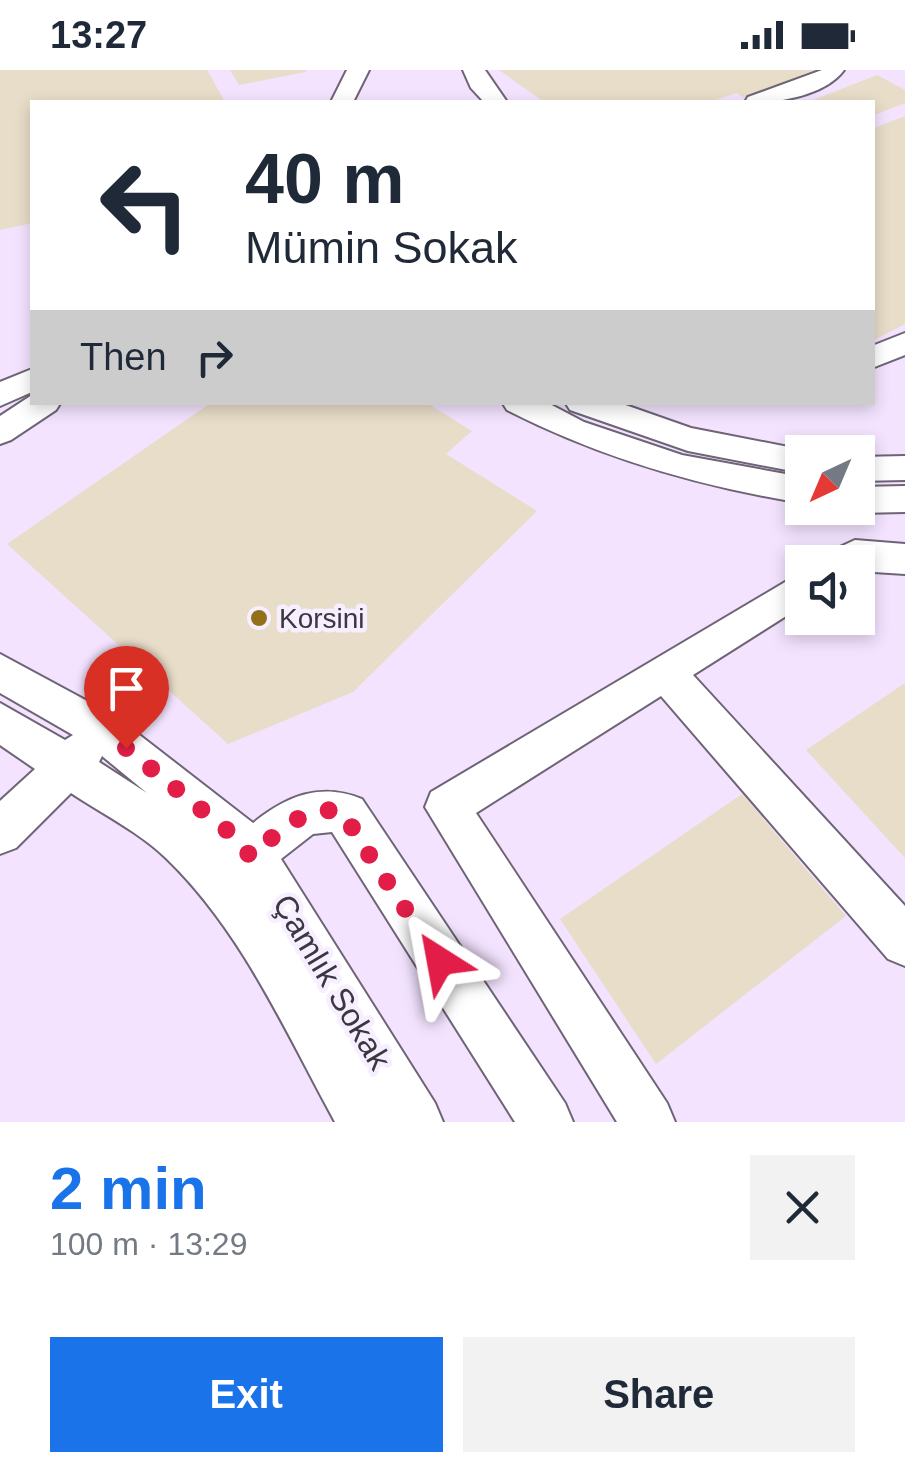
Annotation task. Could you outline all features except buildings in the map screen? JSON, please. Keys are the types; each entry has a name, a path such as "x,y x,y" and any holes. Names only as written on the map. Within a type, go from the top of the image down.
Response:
{"street":[{"path":"343,100 358,70"},
{"path":"474,70 482,88 494,100"},
{"path":"762,100 828,76 833,70"},
{"path":"875,357 905,342"},
{"path":"0,396 30,381"},
{"path":"0,432 40,405"},
{"path":"524,405 573,430 680,466 785,487"},
{"path":"589,405 688,440 785,458"},
{"path":"875,469 905,468"},
{"path":"875,500 905,499"},
{"path":"875,557 905,559"},
{"path":"648,1122 447,807 785,598"},
{"name":"Çamlık Sokak","path":"0,672 100,729 178,787 234,836 238,872 262,940 364,1122"},
{"path":"665,672 905,942"},
{"name":"Çamlık Sokak","path":"0,722 179,840 276,889 416,1122"},
{"path":"0,832 69,768 100,729"},
{"path":"238,872 281,830 312,811 334,809 346,814 354,832 546,1122"}],"shaded area":[{"path":"0,70 905,70 905,1122 0,1122"}],"place":[{"name":"Korsini","path":"259,618"}],"route":[{"path":"126,748 178,787 234,836 251,857 281,830 312,811 334,809 346,814 440,961"}]}
